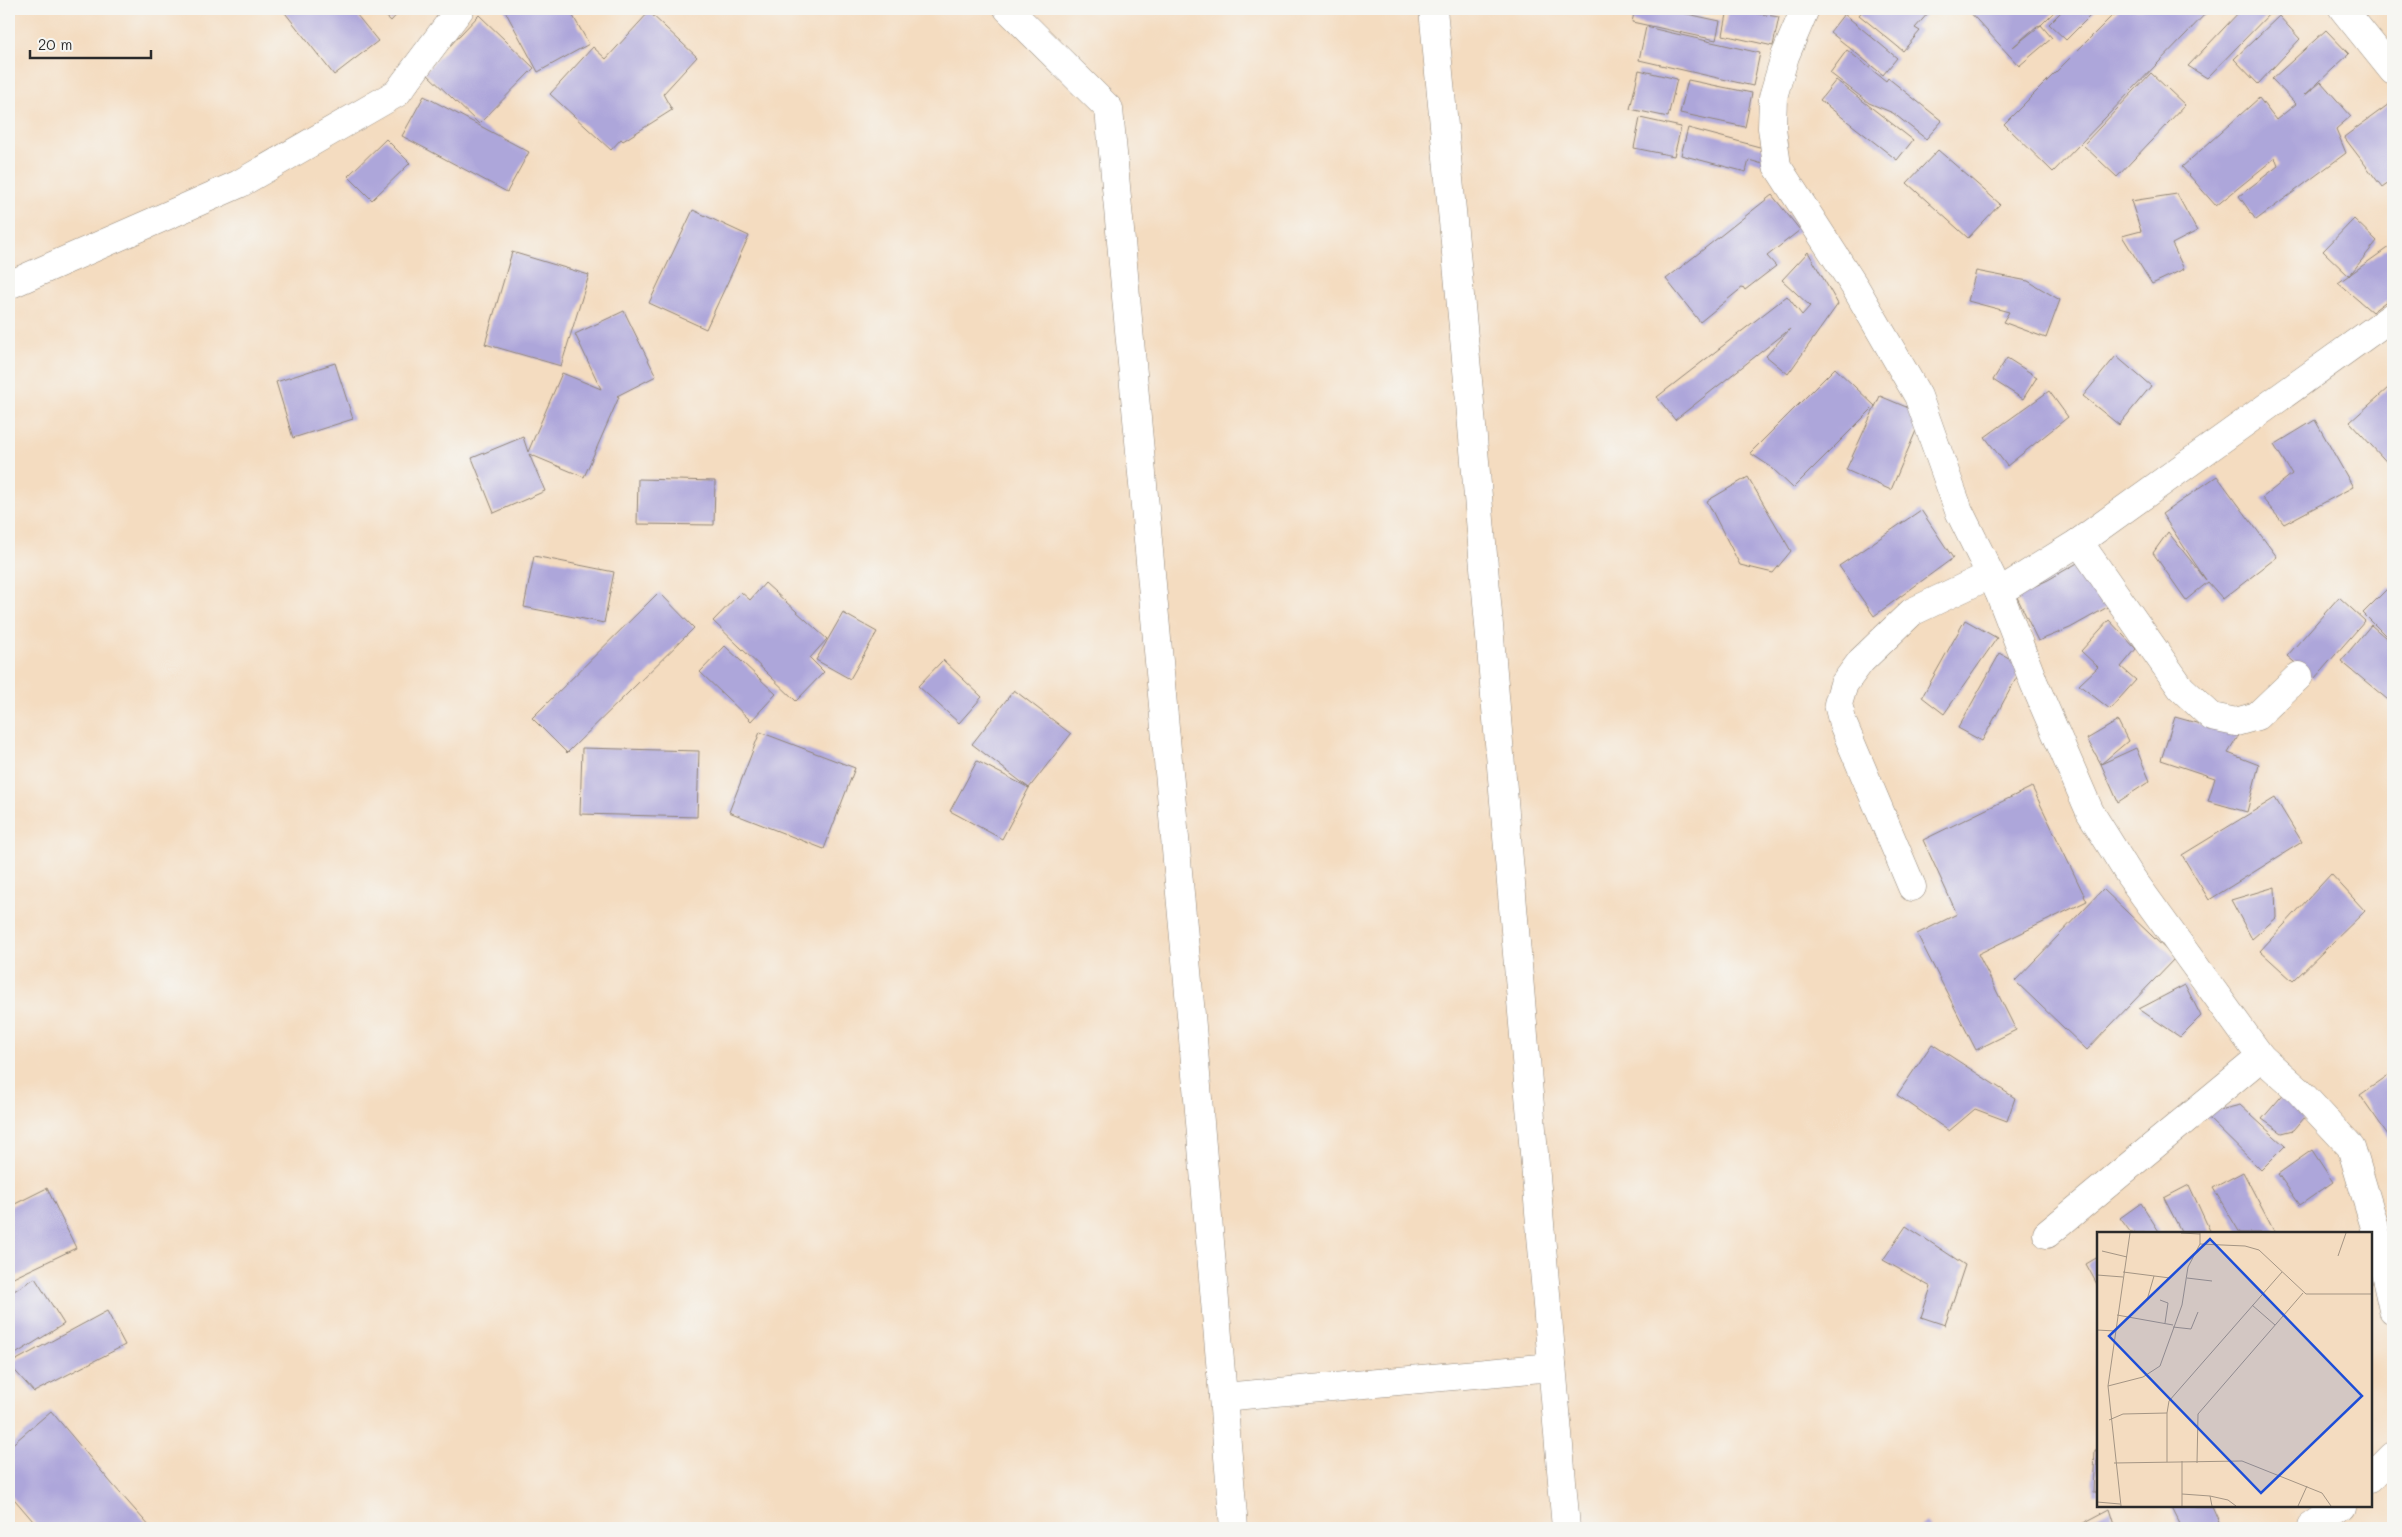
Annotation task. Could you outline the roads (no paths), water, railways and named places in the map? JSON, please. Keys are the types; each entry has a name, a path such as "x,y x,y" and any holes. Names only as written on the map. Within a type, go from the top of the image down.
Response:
{"street":[{"path":"9,285 239,184 397,92 460,9"},
{"path":"1008,9 1109,109 1234,1528"},
{"path":"1433,9 1469,391 1566,1528"},
{"path":"1805,9 1785,56 1772,96 1772,128 1777,166 1855,287 1918,396 1959,511 1994,583 2034,683 2090,812 2130,876 2261,1057 2298,1090 2351,1147 2374,1224 2393,1310"},
{"path":"2343,9 2393,71"},
{"path":"1912,887 1843,724 1838,704 1844,684 1862,661 1912,612 1994,583 2079,542 2393,316"},
{"path":"2079,542 2181,688 2212,718 2236,722 2257,716 2300,676"},
{"path":"2047,1234 2261,1057"},
{"path":"1223,1397 1552,1367"},
{"path":"2372,1477 2393,1456"},
{"path":"2311,1528 2341,1507"}]}
